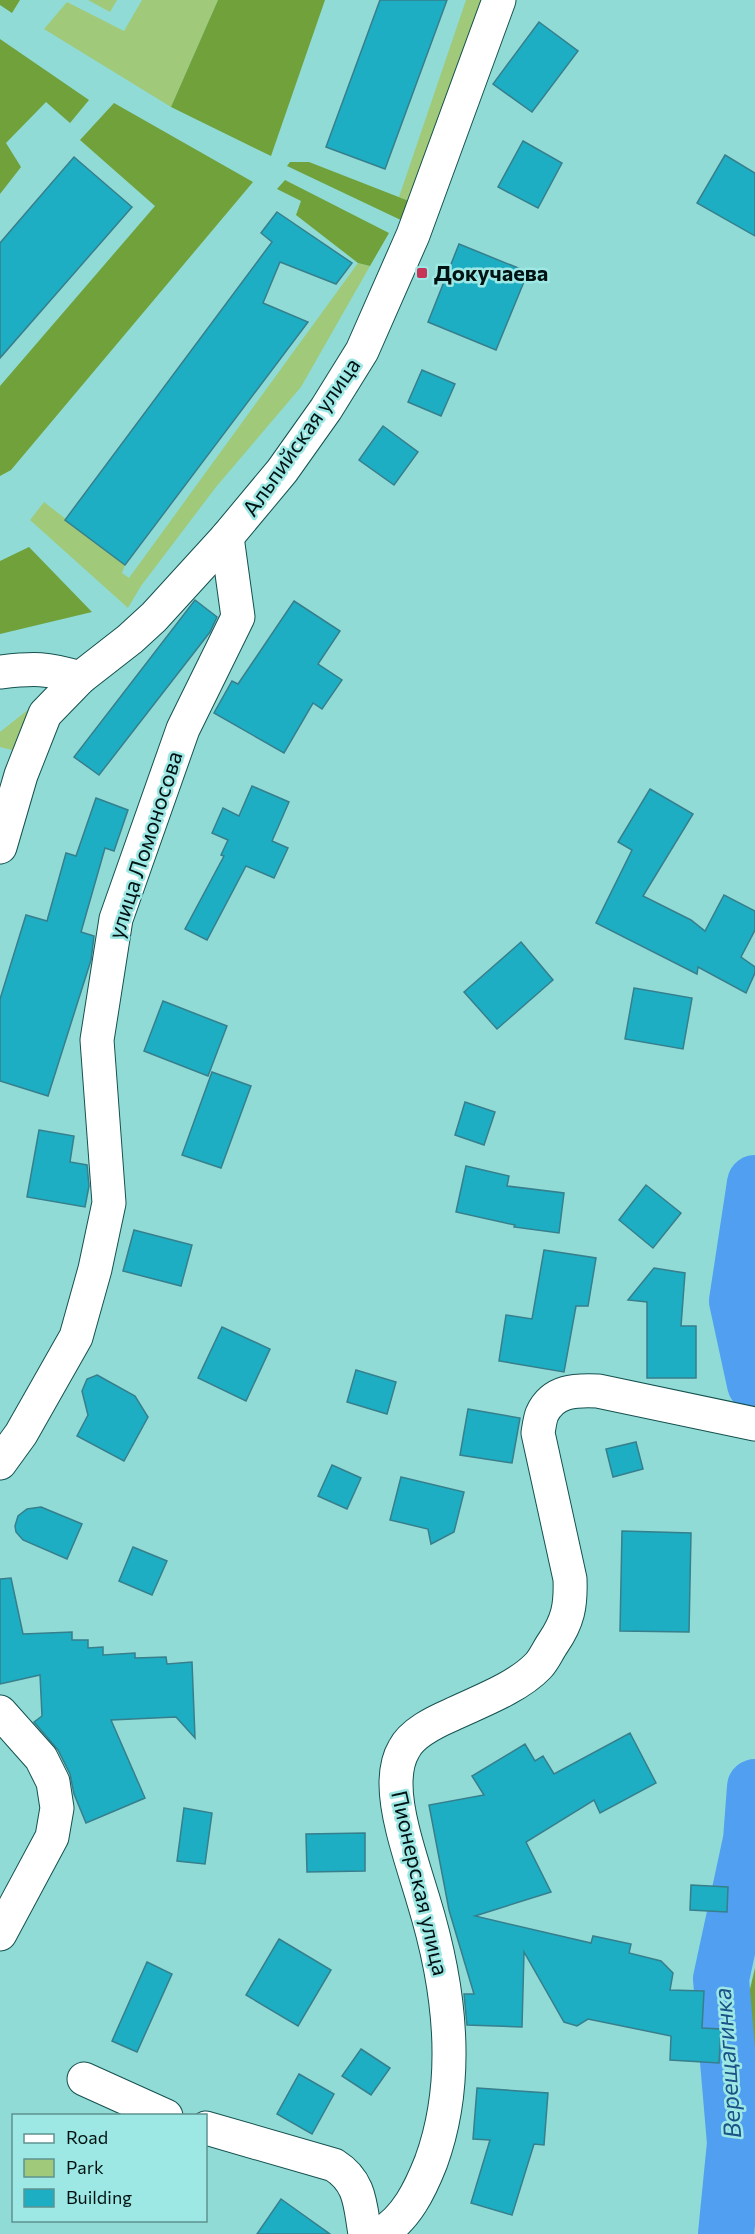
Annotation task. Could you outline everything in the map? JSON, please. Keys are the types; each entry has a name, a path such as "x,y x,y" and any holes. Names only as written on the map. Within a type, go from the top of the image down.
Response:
{"street":[{"name":"Альпийская улица","path":"0,847 21,775 45,714 81,678 146,624 228,537 282,471 326,409 362,351 413,235 499,0"},
{"name":"улица Ломоносова","path":"0,1463 21,1434 76,1337 95,1269 109,1203 97,1040 116,919 183,729 238,617 228,537"},
{"path":"0,672 30,668 52,669 81,678"},
{"name":"Пионерская улица","path":"380,2234 400,2219 411,2204 428,2170 441,2135 449,2059 448,2024 436,1943 398,1808 396,1785 398,1763 404,1747 436,1721 510,1686 538,1666 564,1627 571,1601 570,1579 538,1433 542,1413 556,1398 572,1390 598,1391 755,1425"},
{"path":"0,1712 41,1758 53,1782 57,1808 52,1837 0,1934"},
{"path":"84,2079 164,2114"},
{"path":"207,2128 333,2165 343,2170 352,2180 358,2192 365,2234"}],"green space":[{"path":"0,0 20,0 12,13 0,5"},
{"path":"88,0 117,0 110,12"},
{"path":"142,0 218,0 171,107 44,29 67,2 124,31"},
{"path":"218,0 325,0 271,156 171,107"},
{"path":"466,0 488,0 414,203 399,197"},
{"path":"0,39 89,100 70,123 46,102 6,143 21,167 0,194"},
{"path":"114,103 253,182 11,470 0,476 0,386 155,206 80,140"},
{"path":"290,162 309,162 414,203 405,222 287,166"},
{"path":"285,180 389,233 370,266 358,263 296,215 301,201 277,189"},
{"path":"358,263 370,266 301,387 216,487 141,586 128,608 30,520 44,502 125,565 122,573 129,578"},
{"path":"29,547 92,612 0,634 0,561"},
{"path":"49,693 16,751 0,747 0,732"},
{"path":"755,1968 755,2102 745,2107 734,2234 699,2234 709,2221 736,2048"}],"building":[{"path":"380,0 447,0 385,169 326,147"},
{"path":"539,22 578,51 532,112 493,84"},
{"path":"523,141 562,163 538,208 498,187"},
{"path":"725,155 755,173 755,236 697,203"},
{"path":"74,157 132,207 0,358 0,243"},
{"path":"277,212 352,263 336,284 280,262 263,303 308,322 125,565 65,520 272,242 261,233"},
{"path":"459,244 528,272 496,350 428,322"},
{"path":"422,370 455,384 441,416 408,402"},
{"path":"383,426 418,452 394,485 359,460"},
{"path":"195,600 217,617 210,632 99,775 74,757"},
{"path":"294,601 340,631 318,664 342,680 322,709 313,703 284,753 214,713 232,681 238,684"},
{"path":"252,786 289,802 272,841 288,848 274,878 246,866 207,940 185,929 224,856 221,855 228,840 212,833 223,808 239,816"},
{"path":"650,789 693,814 643,896 691,920 705,931 724,895 755,911 755,930 741,957 755,967 755,973 746,993 698,967 697,974 596,923 632,850 618,842"},
{"path":"96,798 128,810 114,851 105,848 81,932 94,936 91,960 48,1096 0,1081 0,999 26,915 47,921 66,853 76,856"},
{"path":"521,942 553,980 497,1029 464,992"},
{"path":"634,988 692,998 683,1049 625,1039"},
{"path":"163,1001 227,1026 208,1076 144,1051"},
{"path":"212,1072 251,1086 221,1168 182,1155"},
{"path":"465,1102 495,1112 484,1145 455,1135"},
{"path":"39,1130 74,1136 70,1162 87,1165 89,1186 85,1207 27,1197"},
{"path":"466,1166 509,1176 507,1186 564,1193 559,1233 514,1227 515,1225 456,1212"},
{"path":"646,1185 681,1213 653,1248 619,1220"},
{"path":"134,1230 192,1245 181,1286 123,1271"},
{"path":"544,1250 596,1258 588,1306 576,1306 564,1372 499,1361 506,1315 532,1319"},
{"path":"654,1268 685,1273 681,1326 696,1326 696,1378 647,1378 647,1302 628,1300"},
{"path":"222,1327 270,1349 246,1401 198,1378"},
{"path":"356,1370 396,1382 387,1414 347,1402"},
{"path":"97,1375 135,1396 148,1417 124,1461 77,1436 88,1415 82,1391 87,1379"},
{"path":"468,1409 520,1418 512,1463 460,1455"},
{"path":"636,1442 643,1469 613,1477 606,1449"},
{"path":"332,1465 361,1478 347,1509 318,1496"},
{"path":"401,1477 464,1492 454,1532 431,1544 428,1529 390,1520"},
{"path":"41,1507 82,1524 67,1559 23,1540 16,1532 18,1516 27,1509"},
{"path":"622,1531 691,1533 689,1632 620,1631"},
{"path":"133,1547 167,1561 152,1595 119,1581"},
{"path":"11,1578 23,1634 72,1632 72,1640 88,1640 88,1648 103,1647 103,1655 135,1653 135,1658 166,1657 167,1664 192,1662 195,1738 176,1717 111,1720 145,1798 86,1823 74,1794 70,1774 58,1750 34,1722 42,1716 40,1675 0,1684 0,1579"},
{"path":"630,1733 656,1783 600,1813 594,1800 526,1842 551,1892 475,1916 591,1943 593,1936 631,1944 629,1953 661,1961 673,1973 670,1990 704,1991 702,2028 721,2029 719,2063 670,2060 671,2036 588,2019 577,2026 564,2022 524,1952 522,2027 467,2025 464,1994 474,1994 449,1910 429,1805 484,1795 472,1776 525,1744 535,1761 543,1756 554,1774"},
{"path":"184,1808 212,1813 205,1864 177,1861"},
{"path":"365,1833 365,1871 307,1872 306,1834"},
{"path":"691,1885 728,1887 727,1912 690,1910"},
{"path":"279,1939 331,1970 298,2026 246,1995"},
{"path":"147,1962 172,1974 137,2052 112,2041"},
{"path":"361,2049 390,2068 371,2095 342,2076"},
{"path":"299,2074 334,2094 312,2134 277,2114"},
{"path":"477,2088 548,2093 544,2145 534,2144 512,2215 471,2203 490,2140 473,2139"},
{"path":"281,2199 330,2234 257,2234"}],"waterway":[{"name":"Верещагинка","path":"755,1183 737,1301 755,1384"},
{"name":"Верещагинка","path":"726,2234 735,2143 721,1979 751,1840 755,1787"}],"place":[{"name":"Докучаева","path":"422,273"}]}
